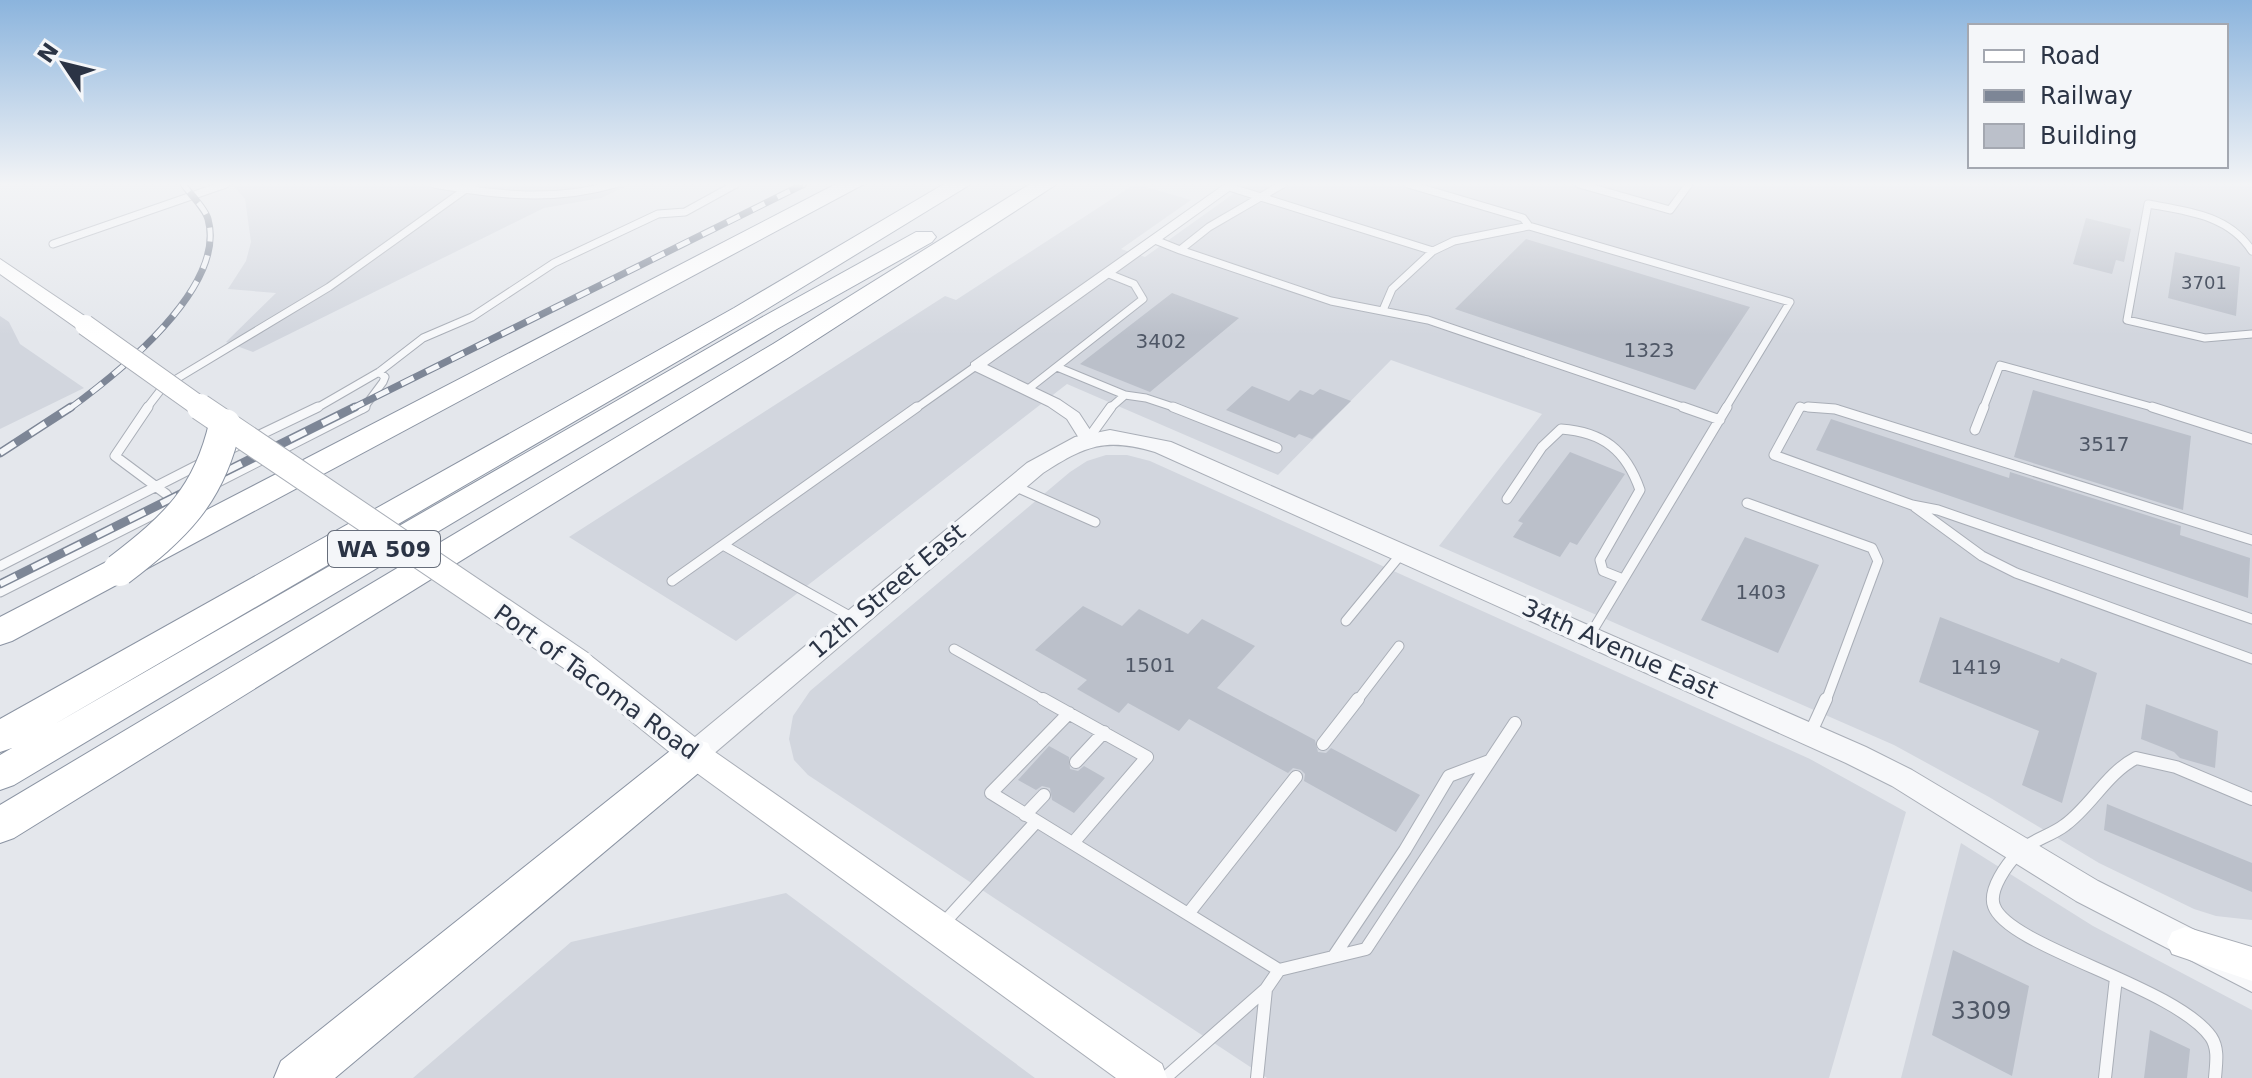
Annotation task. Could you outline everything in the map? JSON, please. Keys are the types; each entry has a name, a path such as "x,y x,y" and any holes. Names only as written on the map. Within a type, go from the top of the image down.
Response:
{"highway":[{"path":"0,632 758,234"},
{"name":"WA 509","path":"0,737 875,234"},
{"name":"WA 509","path":"0,774 768,324 929,234"},
{"path":"0,826 757,366 966,234"},
{"path":"119,570 185,515 203,491 220,456 225,425"},
{"path":"298,1078 694,754"}],"main road":[{"name":"Port of Tacoma Road","path":"0,265 225,425 581,664 694,754 1148,1078"},
{"path":"2185,943 2252,964"}],"street":[{"path":"976,366 1163,234"},
{"path":"976,366 1073,416 1088,439"},
{"name":"34th Avenue East","path":"1088,439 1111,435 1163,447 1810,734 1902,778 2087,891 2252,976"},
{"name":"12th Street East","path":"694,754 1013,485 1066,448 1088,439"}],"lane":[{"path":"53,244 81,234"},
{"path":"173,504 154,485 115,456 163,387 329,287 403,234"},
{"path":"0,566 154,485 309,413 379,372 423,338 472,317 554,263 615,234"},
{"path":"1180,250 1200,234"},
{"path":"1381,234 1433,251"},
{"path":"1383,310 1392,289 1433,251 1454,241 1487,234"},
{"path":"1558,234 1790,302 1590,635"},
{"path":"2143,234 2127,320 2170,332 2211,338 2236,339 2252,334"},
{"path":"2238,234 2246,239 2252,251"},
{"path":"1155,240 1331,301 1428,320 1720,420"},
{"path":"1027,390 1143,299 1140,288 1133,282 1109,274"},
{"path":"1975,430 2000,365 2252,439"},
{"path":"672,581 976,366"},
{"path":"1057,367 1125,395 1186,412 1277,448"},
{"path":"0,592 362,410 383,384 385,377 379,372"},
{"path":"1088,439 1107,411 1125,395"},
{"path":"2252,540 1835,409 1800,407 1774,455 1912,505 1953,515 2252,619"},
{"path":"1507,499 1542,447 1561,429 1579,429 1611,441 1633,467 1640,490 1600,560 1603,571 1623,579"},
{"path":"1013,485 1095,522"},
{"path":"1747,503 1872,548 1878,561 1832,685 1810,734"},
{"path":"1912,505 1982,556 2016,573 2252,659"},
{"path":"723,545 855,619"},
{"path":"1346,621 1402,553"},
{"path":"1323,744 1399,646"},
{"path":"954,649 1147,757 1073,843"},
{"path":"1069,713 991,793 1279,970"},
{"path":"1165,1078 1266,989 1279,970 1366,949 1515,723"},
{"path":"1076,762 1104,732"},
{"path":"2215,1078 2217,1051 2202,1024 2170,1002 2019,931 1994,910 1990,899 1993,889 2019,850 2052,836 2100,793 2124,764 2135,758 2168,765 2252,799"},
{"path":"1334,956 1405,850 1449,776 1490,760"},
{"path":"1188,914 1296,777"},
{"path":"939,928 1031,818 1044,795"},
{"path":"2105,1078 2116,978"},
{"path":"1257,1078 1266,989"}],"shaded area":[{"path":"250,234 491,234 253,352 226,342 276,293 228,289 246,261"},
{"path":"1057,234 1142,234 1121,249 1145,257 1177,234 2252,234 2252,920 2216,916 2194,909 2099,863 1894,745 1439,546 1542,414 1391,360 1278,475 1067,384 736,641 569,537 945,296 956,300"},
{"path":"0,316 9,322 20,344 84,388 0,429"},
{"path":"1106,455 1127,455 1150,461 1810,759 1906,812 1829,1078 1267,1078 808,775 794,760 789,739 793,716 810,691 1070,472 1087,461"},
{"path":"1961,843 2093,926 2252,1010 2252,1078 1901,1078"},
{"path":"786,893 1035,1078 413,1078 571,942"}],"building":[{"path":"2081,234 2130,234 2124,262 2116,260 2112,274 2073,264"},
{"path":"1526,239 1750,307 1695,390 1455,309"},
{"path":"2175,252 2240,267 2236,316 2168,298"},
{"path":"1172,293 1239,318 1150,392 1080,364"},
{"path":"1252,386 1289,401 1300,390 1313,395 1320,389 1351,401 1312,439 1299,434 1295,438 1226,410"},
{"path":"2033,390 2191,436 2183,510 2014,457"},
{"path":"1831,419 2009,478 2010,472 2181,526 2180,535 2250,558 2248,598 1816,450"},
{"path":"1570,452 1625,474 1577,545 1570,542 1560,557 1513,537 1523,523 1518,521"},
{"path":"1745,537 1819,565 1778,653 1701,620"},
{"path":"1083,606 1122,626 1139,609 1188,634 1202,619 1255,646 1217,688 1315,740 1318,752 1326,753 1331,748 1420,795 1396,832 1304,781 1305,774 1301,770 1293,768 1288,773 1189,719 1179,731 1128,703 1119,713 1077,689 1087,680 1035,650"},
{"path":"1940,617 2059,663 2061,658 2097,673 2062,803 2022,785 2039,731 1919,682"},
{"path":"2146,704 2218,731 2215,768 2180,758 2174,752 2141,739"},
{"path":"1049,746 1069,757 1070,769 1078,771 1084,766 1105,778 1074,813 1052,800 1050,788 1042,786 1036,790 1018,780"},
{"path":"2107,804 2252,863 2252,892 2104,830"},
{"path":"1953,950 2029,986 2012,1076 1932,1035"},
{"path":"2150,1030 2190,1049 2187,1078 2144,1078"}],"railway":[{"path":"69,409 114,374 164,327 201,273 209,246 209,234"},
{"path":"351,409 703,234"},
{"path":"0,453 71,407"},
{"path":"0,584 355,407"}]}
